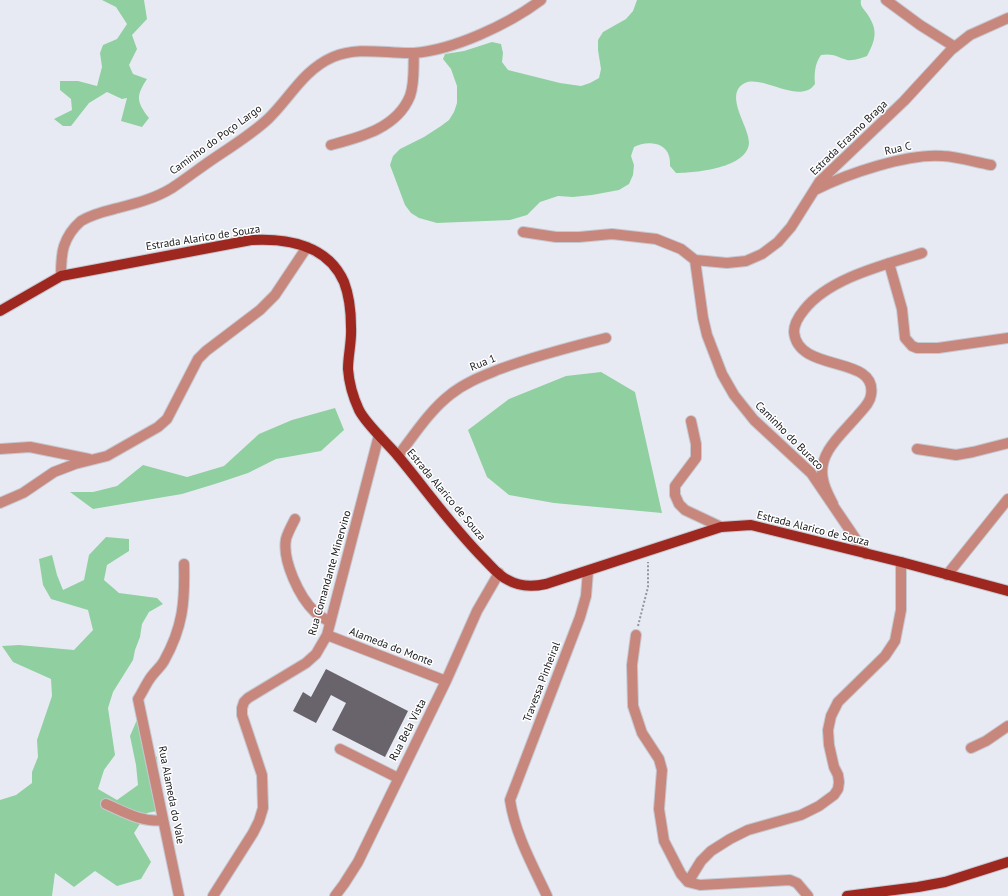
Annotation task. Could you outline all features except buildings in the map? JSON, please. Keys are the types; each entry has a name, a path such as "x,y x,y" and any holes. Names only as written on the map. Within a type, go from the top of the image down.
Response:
{"main road":[{"name":"Estrada Alarico de Souza","path":"0,311 61,276 251,240 270,239 288,241 307,247 321,254 334,266 344,282 349,304 351,328 348,369 350,382 360,412 478,553 507,580 520,586 534,587 588,571 721,527 751,525 901,562 1008,592"},
{"path":"847,896 945,882 1008,862"}],"street":[{"name":"Caminho do Poço Largo","path":"61,276 61,257 64,245 72,231 80,223 88,217 146,200 171,188 268,120 305,76 334,56 356,51 414,53 440,48 472,38 509,20 541,0"},
{"path":"886,0 920,25 955,47"},
{"name":"Estrada Erasmo Braga","path":"695,260 727,263 746,260 762,254 778,242 790,227 820,181 862,139 882,123 955,47 970,35 1008,18"},
{"path":"331,145 361,137 382,127 398,115 410,96 414,80 414,53"},
{"name":"Rua C","path":"814,191 862,171 918,157 941,156 992,165"},
{"path":"523,232 556,237 579,237 612,234 656,239 681,249 695,260"},
{"path":"0,503 22,493 54,472 75,464 107,456 158,427 167,419 198,359 206,351 260,310 275,295 307,247"},
{"path":"833,504 823,480 821,468 827,452 870,400 871,387 865,376 856,370 810,355 802,350 794,332 796,323 799,316 808,305 819,295 842,281 922,252"},
{"name":"Caminho do Buraco","path":"695,260 703,318 707,335 722,374 734,395 754,420 811,473 866,554"},
{"path":"889,263 902,309 905,338 912,346 917,348 938,348 1008,338"},
{"name":"Rua 1","path":"398,456 434,409 451,394 471,380 518,362 606,338"},
{"path":"691,421 696,444 696,458 675,486 675,495 679,504 685,510 721,527"},
{"name":"Rua Comandante Minervino","path":"213,896 259,821 263,808 262,776 252,743 243,723 242,708 244,702 248,698 306,663 316,654 327,636 379,435"},
{"path":"917,449 956,455 1008,443"},
{"path":"0,449 30,447 93,460"},
{"path":"948,575 1008,499"},
{"path":"295,519 286,538 288,563 303,596 315,611 330,622"},
{"path":"688,882 701,861 711,851 730,839 748,830 791,819 819,806 834,795 838,789 838,775 834,767 829,746 828,730 830,716 838,702 880,661 895,641 901,610 901,562"},
{"name":"Rua Alameda do Vale","path":"179,896 138,699 149,680 163,662 176,637 182,612 185,589 184,564"},
{"name":"Travessa Pinheiral","path":"547,896 529,858 516,824 510,800 580,617 586,596 588,571"},
{"name":"Rua Bela Vista","path":"335,896 358,862 446,681 477,611 498,573"},
{"path":"636,635 632,665 633,706 642,733 659,759 661,765 662,770 659,808 664,841 681,874 688,882 700,884 790,880 797,882 808,896"},
{"name":"Alameda do Monte","path":"327,636 446,681"},
{"path":"971,748 986,741 1008,726"},
{"path":"340,749 398,778"},
{"path":"106,804 149,821 162,820"}],"path":[{"path":"636,635 648,587 648,551"}],"green space":[{"path":"102,0 144,0 147,19 132,35 137,49 129,65 133,74 147,79 139,94 140,103 149,118 142,127 121,121 127,98 122,99 107,92 89,103 71,126 63,126 54,119 72,110 71,99 60,90 60,81 78,81 97,86 102,67 100,53 103,45 117,39 127,24 116,7"},
{"path":"637,0 861,0 862,6 872,23 875,33 873,44 867,56 847,60 832,55 821,55 815,69 815,84 808,90 801,92 793,91 759,82 745,83 739,88 736,95 737,102 749,142 747,151 740,158 731,163 707,170 676,173 670,166 667,151 659,145 649,143 634,147 631,156 634,165 633,175 629,184 619,190 573,197 558,196 540,202 527,215 510,220 437,223 419,218 411,213 405,205 390,165 393,156 400,149 424,137 441,126 449,120 454,112 457,103 457,86 451,69 443,59 445,54 464,51 492,42 501,44 503,53 502,62 508,70 560,83 581,86 599,78 601,69 598,40 603,32 626,19 633,11"},
{"path":"601,372 635,392 662,513 554,503 509,495 487,477 468,430 509,399 566,376"},
{"path":"335,408 344,430 321,451 276,459 248,473 182,494 93,509 70,492 93,492 117,486 143,465 187,477 224,466 259,434 292,420"},
{"path":"106,537 129,539 129,551 107,565 104,580 119,593 157,598 163,604 149,612 142,624 140,637 133,660 113,692 108,708 115,755 104,770 98,789 117,800 138,785 136,765 130,736 136,722 147,712 141,743 157,757 158,776 164,796 162,810 147,813 134,833 151,862 141,879 117,886 95,871 74,887 55,873 52,896 0,896 0,800 16,795 32,783 32,772 38,757 37,740 52,696 51,679 13,662 2,646 19,645 74,650 93,630 88,610 51,599 43,585 39,559 52,555 57,575 63,590 84,580 89,555"}]}
